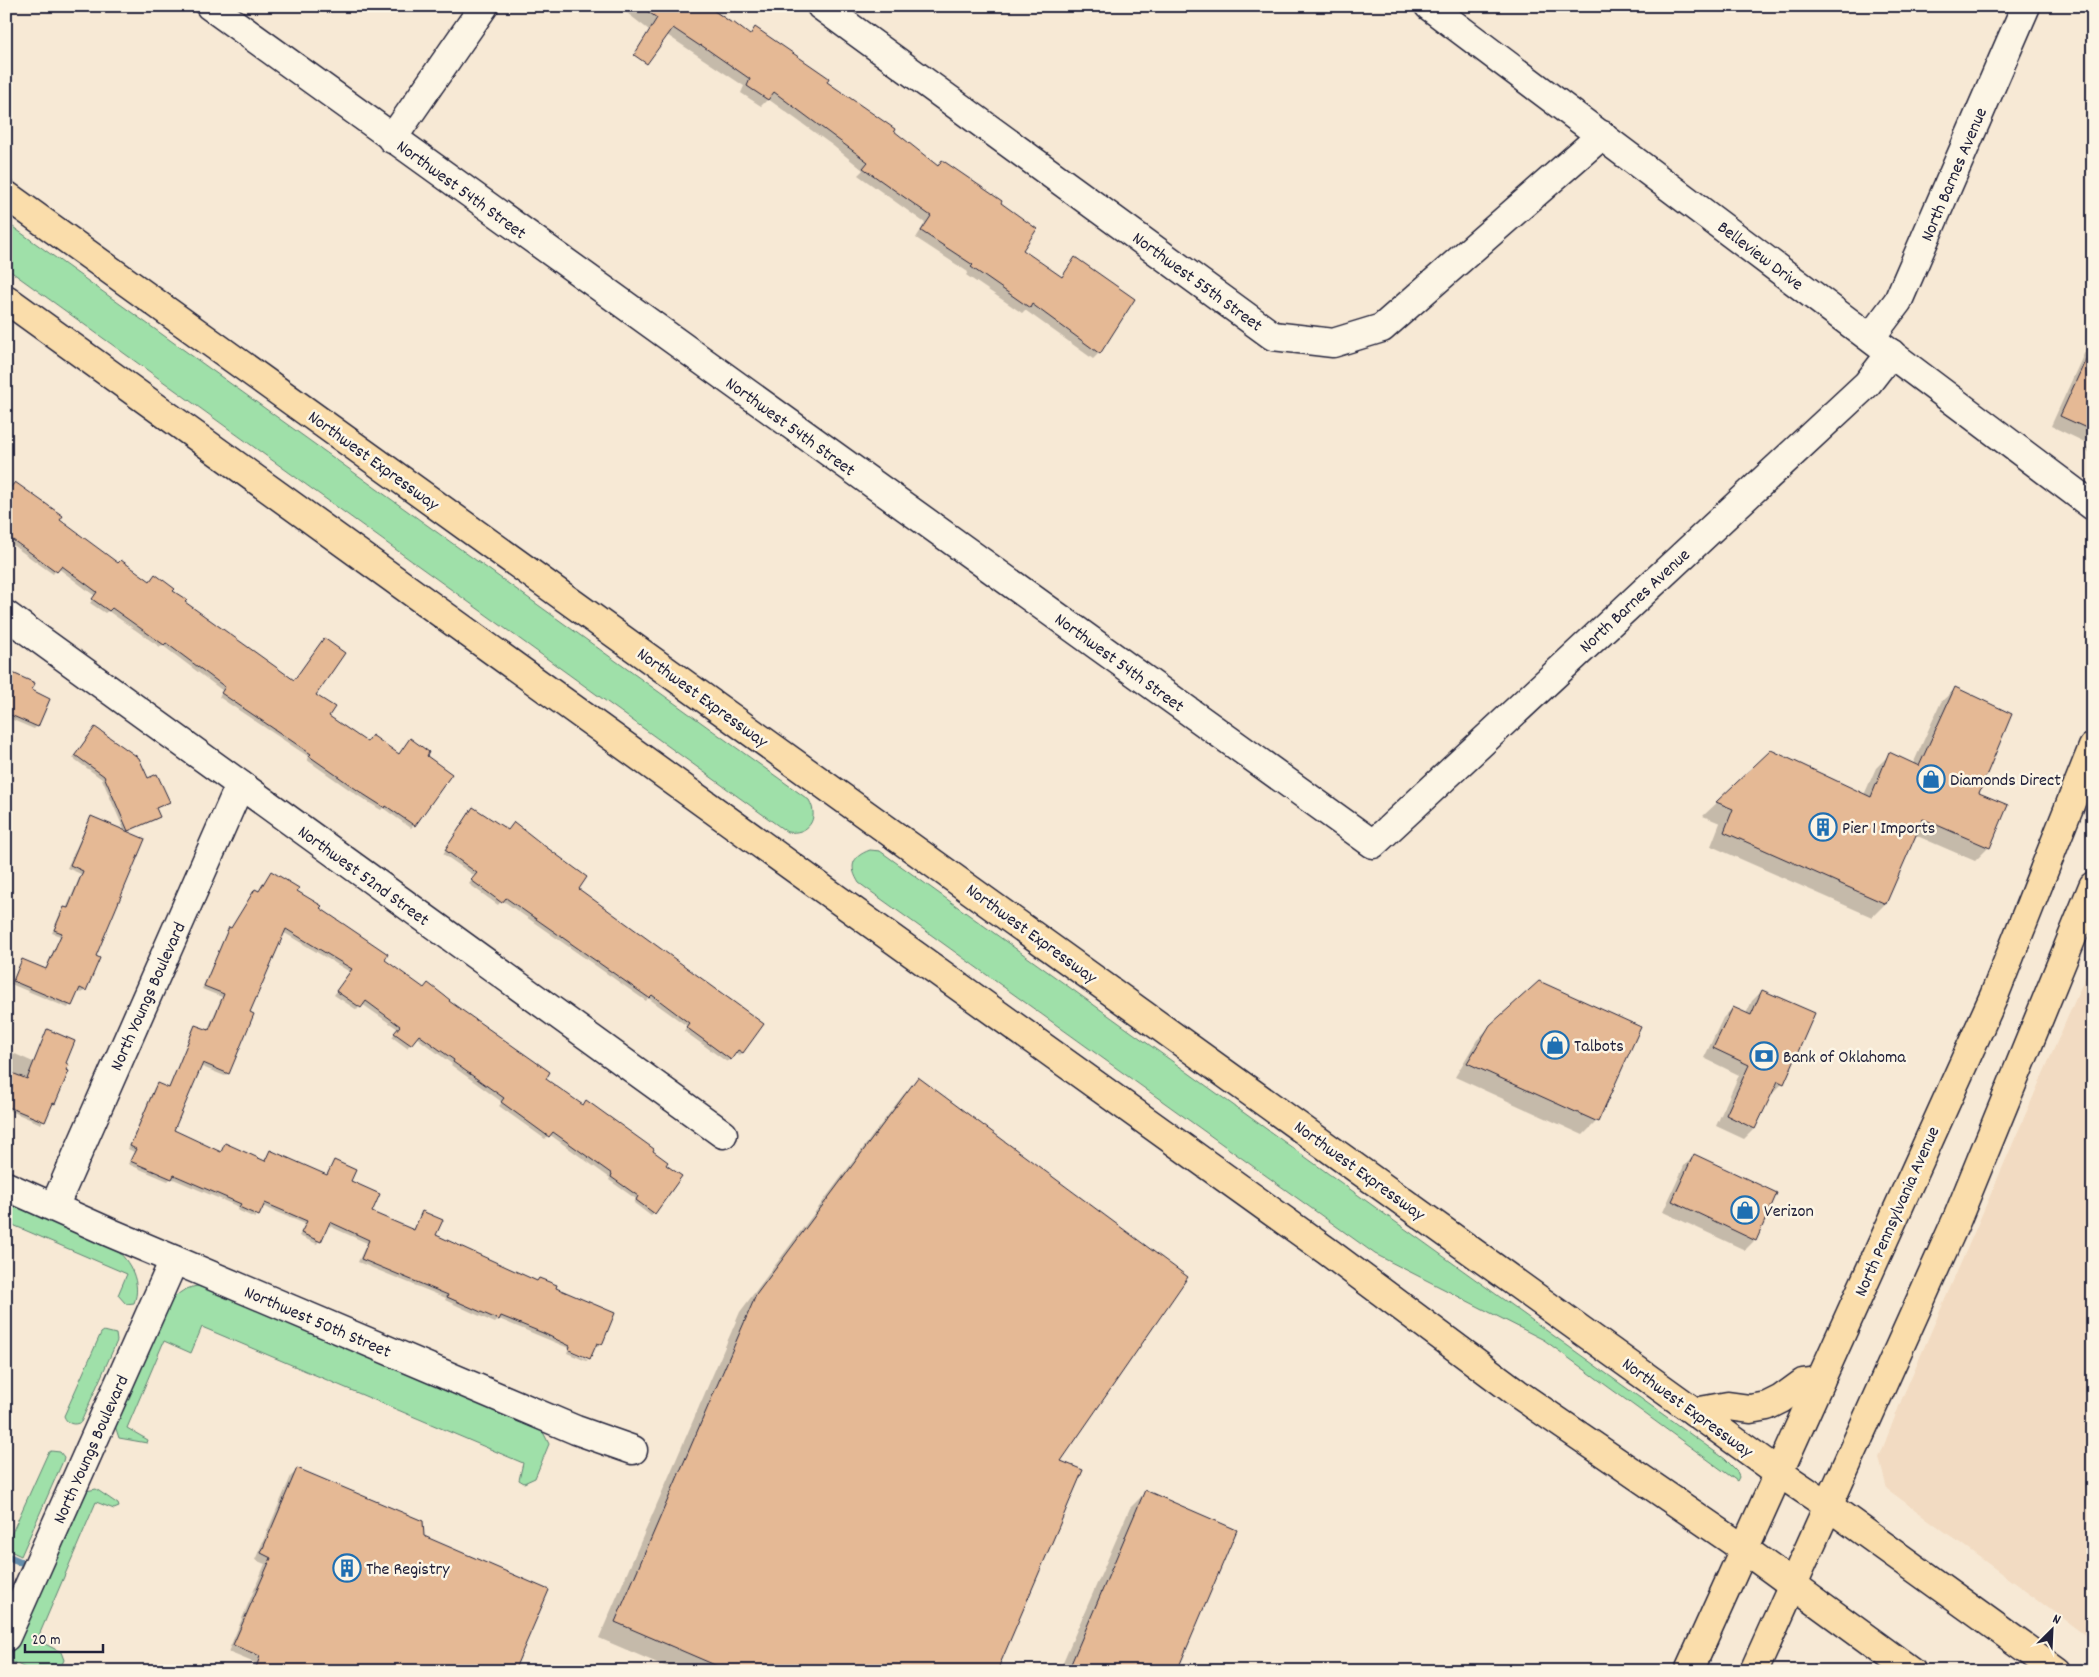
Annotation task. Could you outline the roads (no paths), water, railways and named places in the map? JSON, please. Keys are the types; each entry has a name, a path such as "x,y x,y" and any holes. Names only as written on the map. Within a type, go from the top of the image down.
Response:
{"main road":[{"name":"Northwest Expressway","path":"6,195 2057,1671"},
{"path":"6,299 812,882 1327,1251 1522,1396 1744,1549 1911,1671"},
{"name":"North Pennsylvania Avenue","path":"1689,1671 1994,996 2093,747"},
{"path":"1754,1671 1827,1505 1957,1220 2093,886"},
{"path":"1696,1412 1728,1406 1750,1409 1767,1406 1781,1399 1803,1383 1820,1381"}],"street":[{"name":"Northwest 54th Street","path":"210,6 392,139 1373,844"},
{"path":"392,139 484,6"},
{"name":"Northwest 55th Street","path":"821,6 1273,336 1333,343 1382,328 1602,135"},
{"name":"Belleview Drive","path":"1429,6 2093,506"},
{"name":"North Barnes Avenue","path":"1373,844 1867,384 1898,301 2026,6"},
{"name":"Northwest 52nd Street","path":"6,615 723,1134"},
{"name":"North Youngs Boulevard","path":"54,1207 240,785"},
{"name":"Northwest 50th Street","path":"6,1186 174,1260 576,1430 633,1450"},
{"name":"North Youngs Boulevard","path":"6,1637 174,1260"}],"waterway":[{"path":"6,1556 20,1562"}],"place":[{"name":"Diamonds Direct","path":"1931,779"},
{"name":"Pier 1 Imports","path":"1823,827"},
{"name":"Talbots","path":"1555,1045"},
{"name":"Bank of Oklahoma","path":"1764,1056"},
{"name":"Verizon","path":"1745,1210"},
{"name":"The Registry","path":"347,1568"}]}
